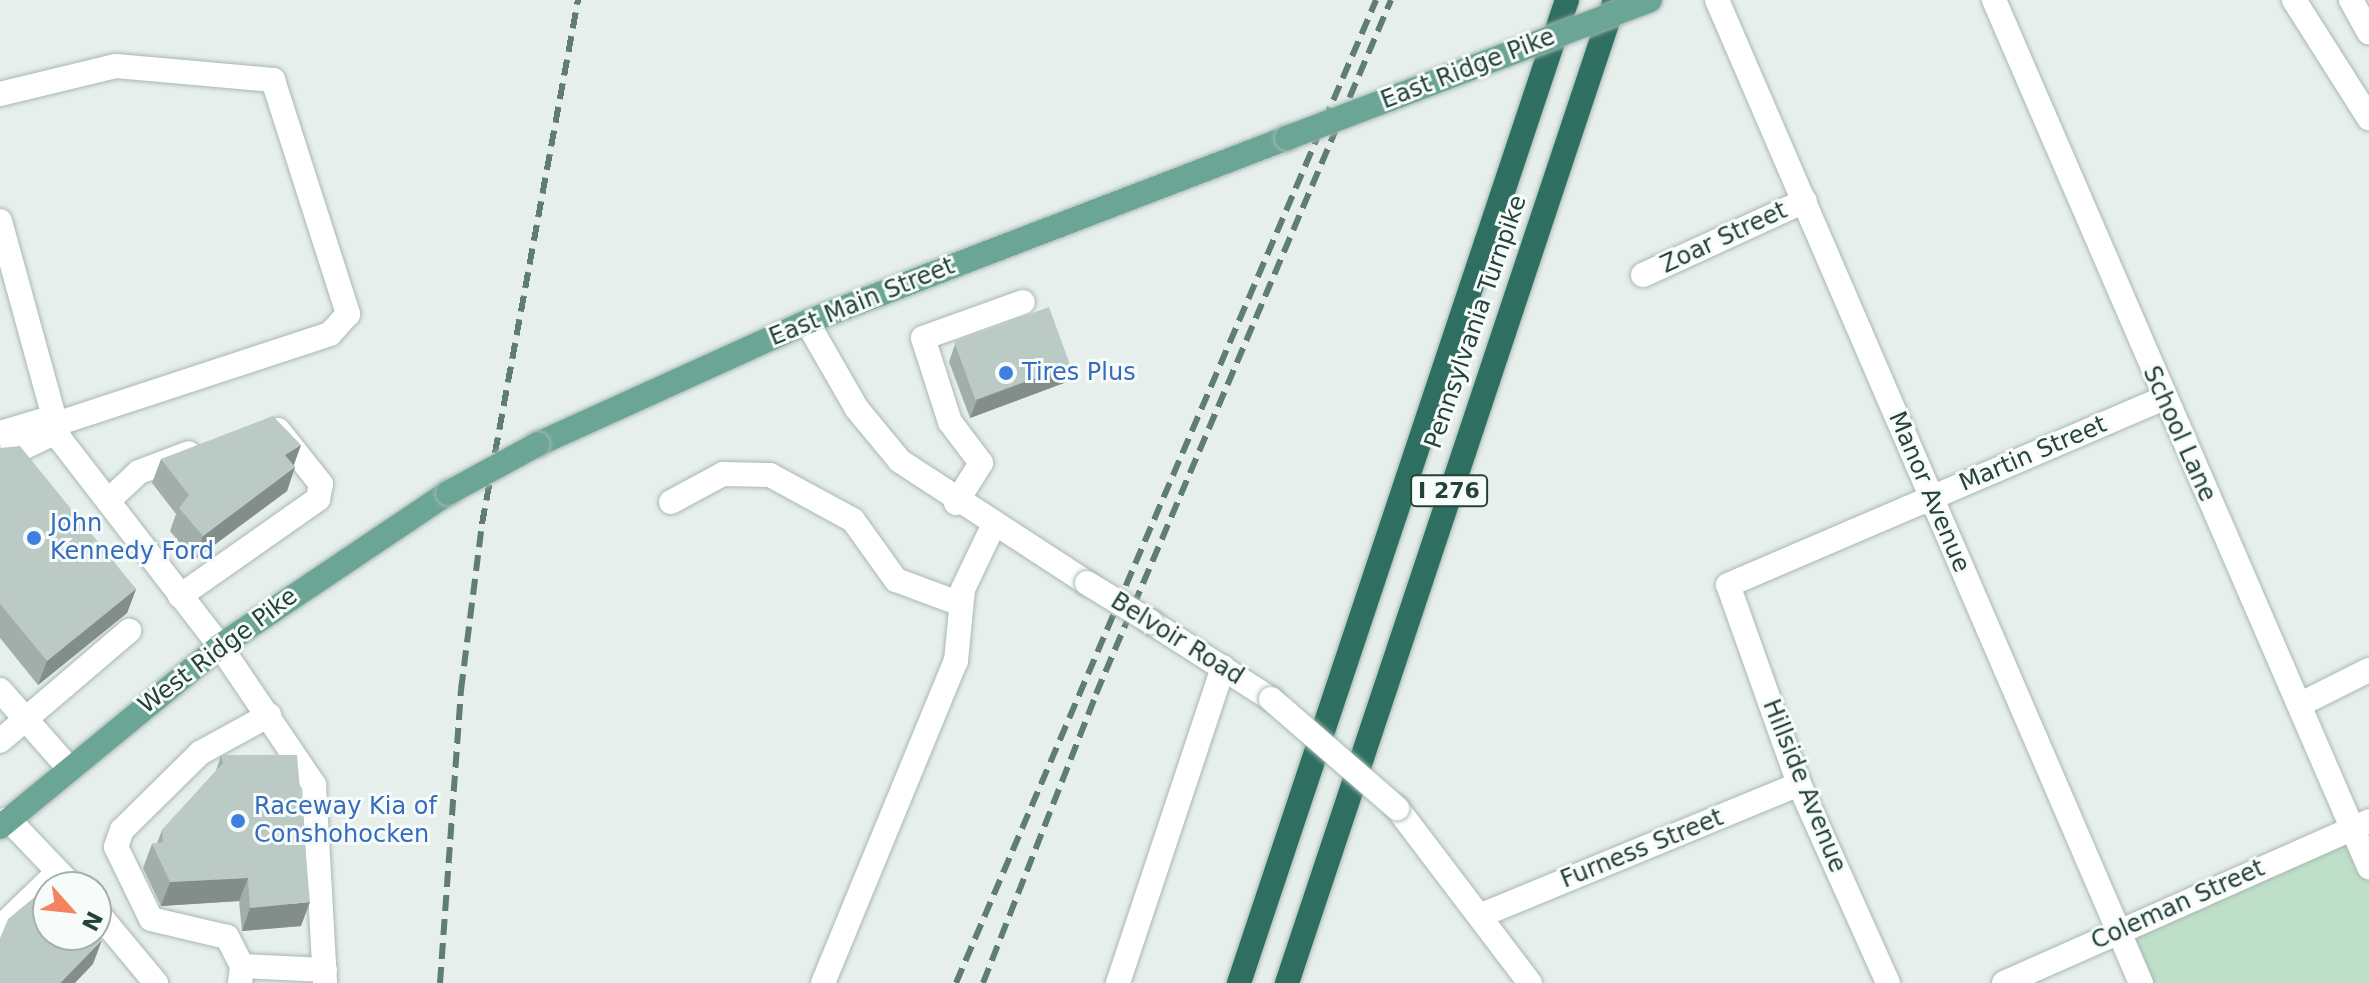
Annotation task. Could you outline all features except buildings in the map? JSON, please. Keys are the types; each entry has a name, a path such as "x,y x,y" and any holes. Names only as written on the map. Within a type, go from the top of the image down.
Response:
{"highway":[{"name":"Pennsylvania Turnpike","path":"1239,983 1567,0"},
{"name":"Pennsylvania Turnpike","path":"1287,983 1615,0"}],"main road":[{"name":"East Ridge Pike","path":"1287,138 1650,0"},
{"name":"East Main Street","path":"448,493 538,444 807,322 1287,138"},
{"name":"West Ridge Pike","path":"4,823 67,766 220,646 448,493"}],"street":[{"name":"Manor Avenue","path":"1717,0 2141,983"},
{"name":"School Lane","path":"1994,0 2162,399 2299,705 2361,824 2369,867"},
{"path":"2294,0 2369,118"},
{"path":"2351,0 2369,32"},
{"path":"0,94 116,66 273,80 348,314 330,334 56,424 0,433"},
{"name":"Zoar Street","path":"1643,275 1805,201"},
{"path":"0,221 56,424 108,501 220,646 269,715 314,785 325,976 241,975 227,937 151,919 116,847 122,830 200,753 269,715"},
{"path":"956,503 981,463 950,422 923,338 1023,302"},
{"name":"Belvoir Road","path":"807,322 880,439 956,503 1271,699 1397,808 1484,914 1530,983"},
{"name":"Martin Street","path":"1728,585 2162,399"},
{"path":"180,596 318,499 321,484 284,434 268,422 253,428"},
{"path":"0,459 56,424"},
{"path":"108,501 139,472 211,444"},
{"path":"671,502 723,474 770,475 853,520 883,571 961,604"},
{"path":"823,983 956,661 961,604 993,526"},
{"name":"Hillside Avenue","path":"1728,585 1799,784 1888,983"},
{"path":"0,741 129,631"},
{"path":"1118,983 1223,667"},
{"path":"2299,705 2369,670"},
{"path":"0,690 67,766"},
{"name":"Furness Street","path":"1484,914 1799,784"},
{"path":"4,823 55,871"},
{"name":"Coleman Street","path":"2004,983 2361,824"},
{"path":"0,928 32,904"},
{"path":"112,930 156,983"}],"green space":[{"path":"2353,828 2369,867 2369,983 2141,983 2119,932"}],"railway":[{"path":"440,983 461,690 482,524 578,0"},
{"path":"956,983 1376,0"},
{"path":"983,983 1096,694 1391,0"}],"place":[{"name":"Tires Plus","path":"1006,373"},
{"name":"John Kennedy Ford","path":"34,538"},
{"name":"Raceway Kia of Conshohocken","path":"238,821"}]}
